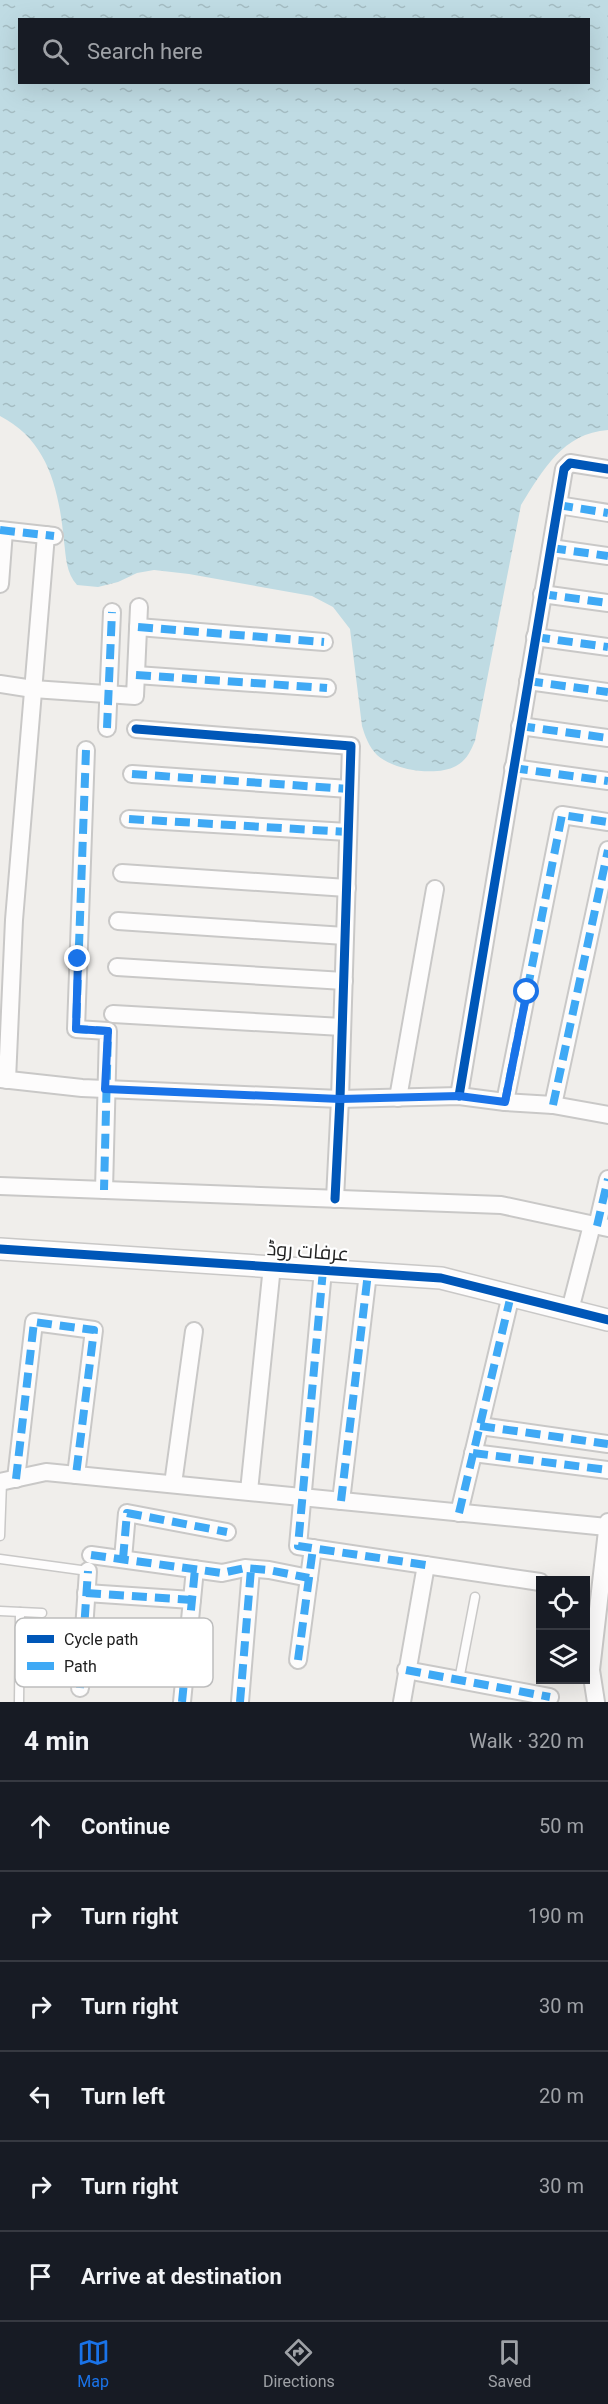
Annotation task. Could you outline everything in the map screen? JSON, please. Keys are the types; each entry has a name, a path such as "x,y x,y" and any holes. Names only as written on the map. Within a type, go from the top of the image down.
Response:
{"street":[{"path":"459,1096 564,470 570,463 608,469"},
{"path":"558,505 608,513"},
{"path":"0,584 2,530 50,536 33,689 14,920 4,1080 105,1089 340,1099 459,1096 553,1105 608,1115"},
{"path":"550,548 608,556"},
{"path":"542,594 608,603"},
{"path":"0,684 33,689 135,696 139,607"},
{"path":"107,728 112,612"},
{"path":"138,627 324,642"},
{"path":"535,637 608,647"},
{"path":"136,675 327,688"},
{"path":"528,681 608,692"},
{"path":"520,726 608,738"},
{"path":"135,729 351,746 335,1199"},
{"path":"86,750 76,1029 108,1031 104,1190"},
{"path":"513,768 608,781"},
{"path":"132,774 350,789"},
{"path":"505,1102 562,814 608,822"},
{"path":"129,819 348,832"},
{"path":"553,1105 608,850"},
{"path":"122,873 346,888"},
{"path":"398,1098 435,889"},
{"path":"118,921 345,936"},
{"path":"117,967 344,981"},
{"path":"113,1014 342,1027"},
{"path":"570,1310 599,1226 608,1179"},
{"path":"0,1186 501,1204 599,1226"},
{"name":"عرفات روڈ","path":"0,1250 441,1278 608,1320"},
{"path":"249,1491 272,1266"},
{"path":"323,1270 298,1546 536,1581"},
{"path":"341,1501 368,1273"},
{"path":"459,1513 511,1295"},
{"path":"76,1475 94,1330 33,1322 6,1481 46,1472 76,1475 249,1491 459,1513 607,1525 593,1590 591,1670 596,1702"},
{"path":"173,1484 194,1331"},
{"path":"480,1426 608,1444"},
{"path":"473,1453 608,1470"},
{"path":"123,1559 127,1513 227,1532"},
{"path":"298,1660 313,1548"},
{"path":"84,1618 89,1563 123,1559 222,1573 251,1569 309,1578"},
{"path":"402,1702 426,1565"},
{"path":"190,1618 195,1569"},
{"path":"240,1702 251,1569"},
{"path":"86,1593 192,1600"},
{"path":"406,1670 550,1697"},
{"path":"182,1702 183,1687"}],"lane":[{"path":"0,1536 6,1481"},
{"path":"0,1559 89,1563"},
{"path":"459,1680 475,1597"},
{"path":"0,1611 42,1613"},
{"path":"20,1612 20,1618"},
{"path":"19,1687 19,1702"}],"water":[{"path":"0,0 608,0 608,430 592,433 566,446 546,467 521,505 475,741 460,764 437,771 415,770 393,765 374,752 362,726 350,629 333,607 312,596 154,570 137,573 118,582 98,587 77,585 67,564 59,504 48,469 30,439 17,426 0,416"}],"marked path":[{"path":"558,505 608,513"},
{"path":"0,530 54,536"},
{"path":"551,548 608,556"},
{"path":"542,594 608,603"},
{"path":"107,728 112,612"},
{"path":"138,627 324,642"},
{"path":"535,637 608,647"},
{"path":"136,675 327,688"},
{"path":"528,681 608,692"},
{"path":"520,726 608,738"},
{"path":"86,750 76,1029 108,1031 104,1190"},
{"path":"513,768 608,781"},
{"path":"132,774 349,789"},
{"path":"505,1102 562,815 608,822"},
{"path":"129,819 348,832"},
{"path":"553,1105 608,850"},
{"path":"597,1226 608,1179"},
{"path":"323,1270 298,1546 426,1565"},
{"path":"341,1501 368,1273"},
{"path":"459,1513 511,1295"},
{"path":"16,1479 34,1322 94,1330 76,1475"},
{"path":"480,1426 608,1444"},
{"path":"473,1453 608,1470"},
{"path":"123,1559 127,1513 227,1532"},
{"path":"298,1660 313,1548"},
{"path":"91,1555 222,1573 245,1568 309,1578"},
{"path":"190,1618 195,1569"},
{"path":"240,1702 251,1569"},
{"path":"85,1618 88,1571"},
{"path":"86,1593 192,1600"},
{"path":"406,1670 550,1697"},
{"path":"182,1702 183,1687"}],"cycle path":[{"path":"459,1096 564,469 570,463 608,469"},
{"path":"136,729 351,746 335,1199"},
{"path":"0,1249 441,1278 608,1320"}],"route":[{"path":"78,959 76,1029 108,1031 105,1089 340,1099 459,1096 505,1102 527,992"}]}
